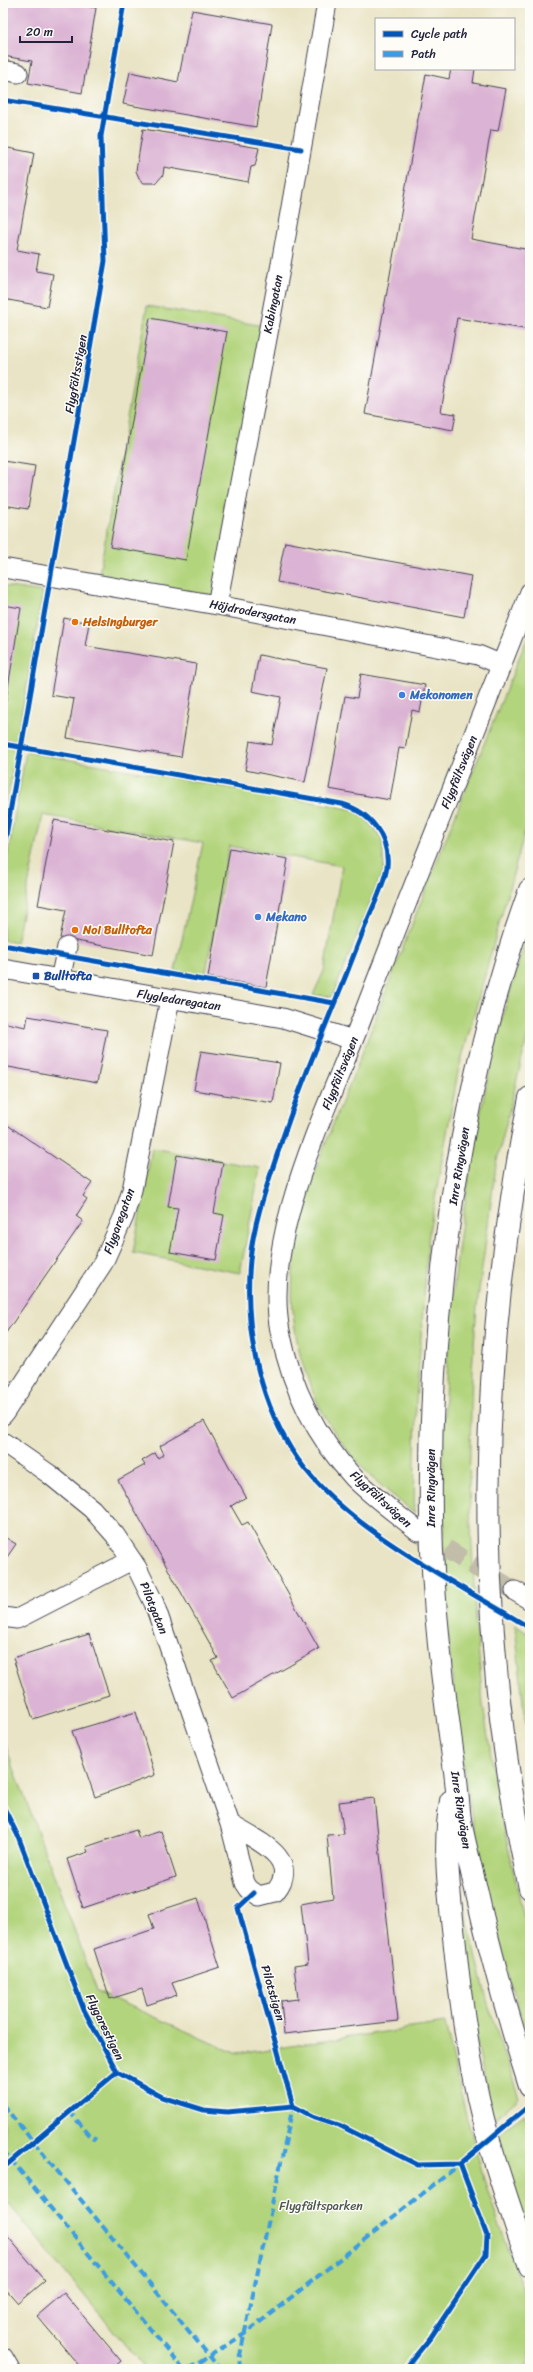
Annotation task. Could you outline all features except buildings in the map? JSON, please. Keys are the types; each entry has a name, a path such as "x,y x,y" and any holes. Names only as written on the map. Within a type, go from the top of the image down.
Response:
{"highway":[{"name":"Inre Ringvägen","path":"530,890 489,1019 461,1141 441,1289 431,1436 431,1518 434,1600 443,1689 460,1821 503,2001 530,2086"},
{"path":"530,1098 515,1172 502,1264 490,1408 488,1481 489,1556 497,1692 516,1825 530,1888"},
{"path":"497,1692 514,1723 530,1817"},
{"path":"455,1774 447,1824 449,1898 463,2009 483,2118 514,2221 530,2266"}],"street":[{"name":"Kabingatan","path":"217,605 278,278 327,3"},
{"name":"Höjdrodersgatan","path":"3,568 217,605 478,655 502,665"},
{"name":"Flygfältsvägen","path":"418,1532 355,1479 321,1437 292,1379 280,1329 278,1287 283,1241 296,1190 329,1098 530,592"},
{"path":"60,980 67,947"},
{"name":"Flygledaregatan","path":"3,969 283,1018 353,1040"},
{"name":"Flygaregatan","path":"5,1407 89,1287 103,1263 124,1216 132,1190 170,999"},
{"name":"Pilotgatan","path":"3,1442 49,1474 92,1509 115,1535 132,1560 154,1604 230,1824"},
{"path":"3,1617 18,1619 132,1560"},
{"path":"3,2357 10,2369"}],"green space":[{"path":"147,306 264,326 213,601 98,580"},
{"path":"3,586 43,592 17,741 3,739"},
{"path":"530,631 530,813 458,1072 429,1232 416,1402 414,1513 377,1482 346,1448 332,1429 311,1388 303,1366 294,1321 292,1284 296,1248 303,1212 326,1141"},
{"path":"3,747 16,749 3,828"},
{"path":"26,752 352,809 366,819 382,839 384,869 332,997 313,995 324,971 342,866 229,846 205,977 175,971 203,843 43,815 16,943 3,940 3,880"},
{"path":"530,929 530,1026 496,1165 477,1306 472,1369 469,1489 476,1623 483,1705 499,1806 530,1945 530,2044 499,1941 475,1835 458,1728 447,1621 443,1512 445,1404 453,1296 467,1189 492,1058 509,993"},
{"path":"152,1148 260,1168 240,1273 133,1253"},
{"path":"515,1625 530,1635 530,1742 524,1712"},
{"name":"Flygfältsparken","path":"3,1739 97,1991 237,2054 445,2023 465,2111 488,2193 530,2309 530,2369 145,2369 3,2197"},
{"path":"456,1873 488,2004 519,2098 493,2121 477,2043"},
{"path":"525,2114 530,2128 530,2243 497,2138 504,2129"}],"tunnel":[{"path":"422,1534 515,1591"}],"marked path":[{"path":"3,2105 220,2369"},
{"path":"241,2369 239,2360 293,2106"},
{"path":"69,2111 93,2139 96,2137"},
{"path":"3,2150 183,2369"},
{"path":"189,2369 246,2333 459,2165"}],"cycle path":[{"name":"Flygfältsstigen","path":"3,853 105,261 101,136 124,3"},
{"path":"3,100 301,149"},
{"path":"3,744 342,804 361,813 376,827 385,846 387,856 387,867 383,882 300,1089 272,1170 257,1221 250,1260 249,1309 251,1333 256,1358 269,1405 279,1428 291,1449 312,1477 337,1503 367,1527 400,1550 530,1628"},
{"path":"3,945 334,1003"},
{"name":"Flygarestigen","path":"3,1806 18,1836 84,2010 117,2072 162,2097 204,2110 227,2112 293,2106 312,2116 339,2125 418,2165 460,2164"},
{"name":"Pilotstigen","path":"254,1893 238,1908 293,2106"},
{"path":"3,2168 117,2072"},
{"path":"460,2164 530,2105"},
{"path":"405,2369 431,2337 486,2254 487,2235 460,2164"}],"place":[{"name":"Helsingburger","path":"75,622"},
{"name":"Mekonomen","path":"402,695"},
{"name":"Mekano","path":"258,917"},
{"name":"Noi Bulltofta","path":"75,930"},
{"name":"Bulltofta","path":"36,976"}]}
